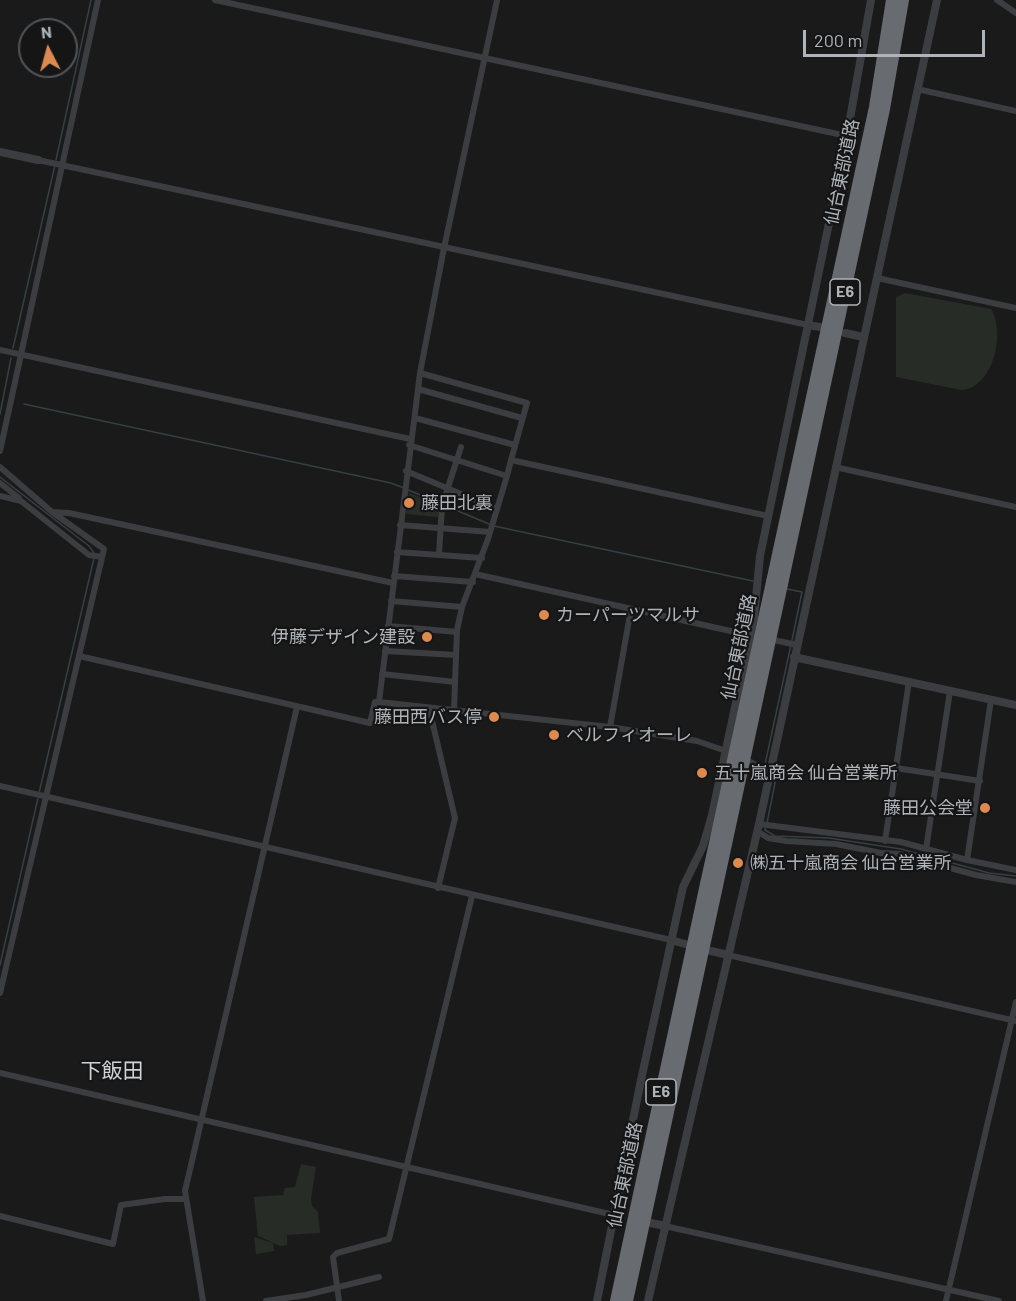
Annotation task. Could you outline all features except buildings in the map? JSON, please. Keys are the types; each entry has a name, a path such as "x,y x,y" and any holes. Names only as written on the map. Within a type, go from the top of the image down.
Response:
{"highway":[{"name":"仙台東部道路","path":"777,583 874,107 892,0"},
{"name":"仙台東部道路","path":"616,1301 884,109 903,0"},
{"name":"仙台東部道路","path":"627,1301 711,885"}],"street":[{"path":"0,451 58,164 98,0"},
{"path":"215,0 847,136"},
{"path":"379,702 420,373 497,0"},
{"path":"597,1301 683,888 706,836 726,750 750,635 768,516 847,136 871,0"},
{"path":"648,1301 759,826 794,657 792,644 835,467 937,0"},
{"path":"997,0 1016,13"},
{"path":"917,89 1016,111"},
{"path":"0,152 820,327"},
{"path":"877,278 1016,308"},
{"path":"845,333 863,337"},
{"path":"0,350 410,442 507,476"},
{"path":"420,373 527,403 492,527 462,607 457,632 454,710"},
{"path":"418,389 522,418"},
{"path":"415,418 515,445"},
{"path":"439,554 443,504 461,447"},
{"path":"511,460 768,516"},
{"path":"0,467 52,512 104,549 100,557 79,656 41,796 0,993"},
{"path":"835,467 1016,507"},
{"path":"406,471 497,509"},
{"path":"0,483 90,556 100,557"},
{"path":"0,496 21,501"},
{"path":"52,512 69,513 393,580 473,582"},
{"path":"400,525 440,529 492,527"},
{"path":"397,552 482,558"},
{"path":"475,574 792,644"},
{"path":"391,601 462,607"},
{"path":"610,727 631,609"},
{"path":"388,626 457,632"},
{"path":"385,651 456,656"},
{"path":"79,656 369,723 375,702 379,702 610,727 697,741 726,750 769,771"},
{"path":"794,657 1016,705"},
{"path":"382,674 455,682"},
{"path":"885,841 909,681"},
{"path":"926,849 950,691"},
{"path":"967,860 991,700"},
{"path":"203,1301 185,1191 297,707"},
{"path":"429,708 455,818 438,888"},
{"path":"896,768 980,781"},
{"path":"0,786 685,944"},
{"path":"759,826 823,831 885,841 1016,870"},
{"path":"759,826 768,838 786,842 836,844 880,853 899,854 976,875 1016,882"},
{"path":"339,1301 333,1257 337,1253 389,1239 472,896"},
{"path":"711,951 1014,1021"},
{"path":"946,1301 1014,1021 1016,1002"},
{"path":"0,1073 628,1218"},
{"path":"0,1215 113,1244 121,1205 165,1199 186,1199"},
{"path":"651,1223 999,1301"},
{"path":"266,1301 379,1277"}],"shaded area":[{"path":"905,293 991,309 995,319 997,345 989,370 981,380 972,387 961,390 896,377 896,297"},
{"path":"409,493 439,504 438,517 406,514"},
{"path":"301,1164 316,1167 311,1199 312,1206 318,1212 320,1233 287,1235 287,1245 280,1246 258,1236 254,1197 283,1195 285,1188 295,1187"},
{"path":"254,1237 273,1243 274,1251 256,1254"}],"waterway":[{"path":"56,160 91,0"},
{"path":"13,348 55,165"},
{"path":"0,414 11,358"},
{"path":"24,404 391,483 404,488"},
{"path":"0,477 89,546 94,553"},
{"path":"408,490 440,503"},
{"path":"444,505 489,524"},
{"path":"494,526 753,581"},
{"path":"39,793 94,558"},
{"path":"787,589 802,592 792,640"},
{"path":"765,764 791,645"},
{"path":"767,823 778,768 775,767"},
{"path":"0,965 38,798"},
{"path":"766,827 765,830 775,836 829,838 901,849 989,873 1016,876"}],"place":[{"name":"藤田北裏","path":"409,503"},
{"name":"カーパーツマルサ","path":"544,615"},
{"name":"伊藤デザイン建設","path":"427,637"},
{"name":"藤田西バス停","path":"494,717"},
{"name":"ベルフィオーレ","path":"554,735"},
{"name":"五十嵐商会 仙台営業所","path":"702,773"},
{"name":"藤田公会堂","path":"985,808"},
{"name":"㈱五十嵐商会 仙台営業所","path":"738,863"}],"district":[{"name":"下飯田","path":"112,1071"}]}
